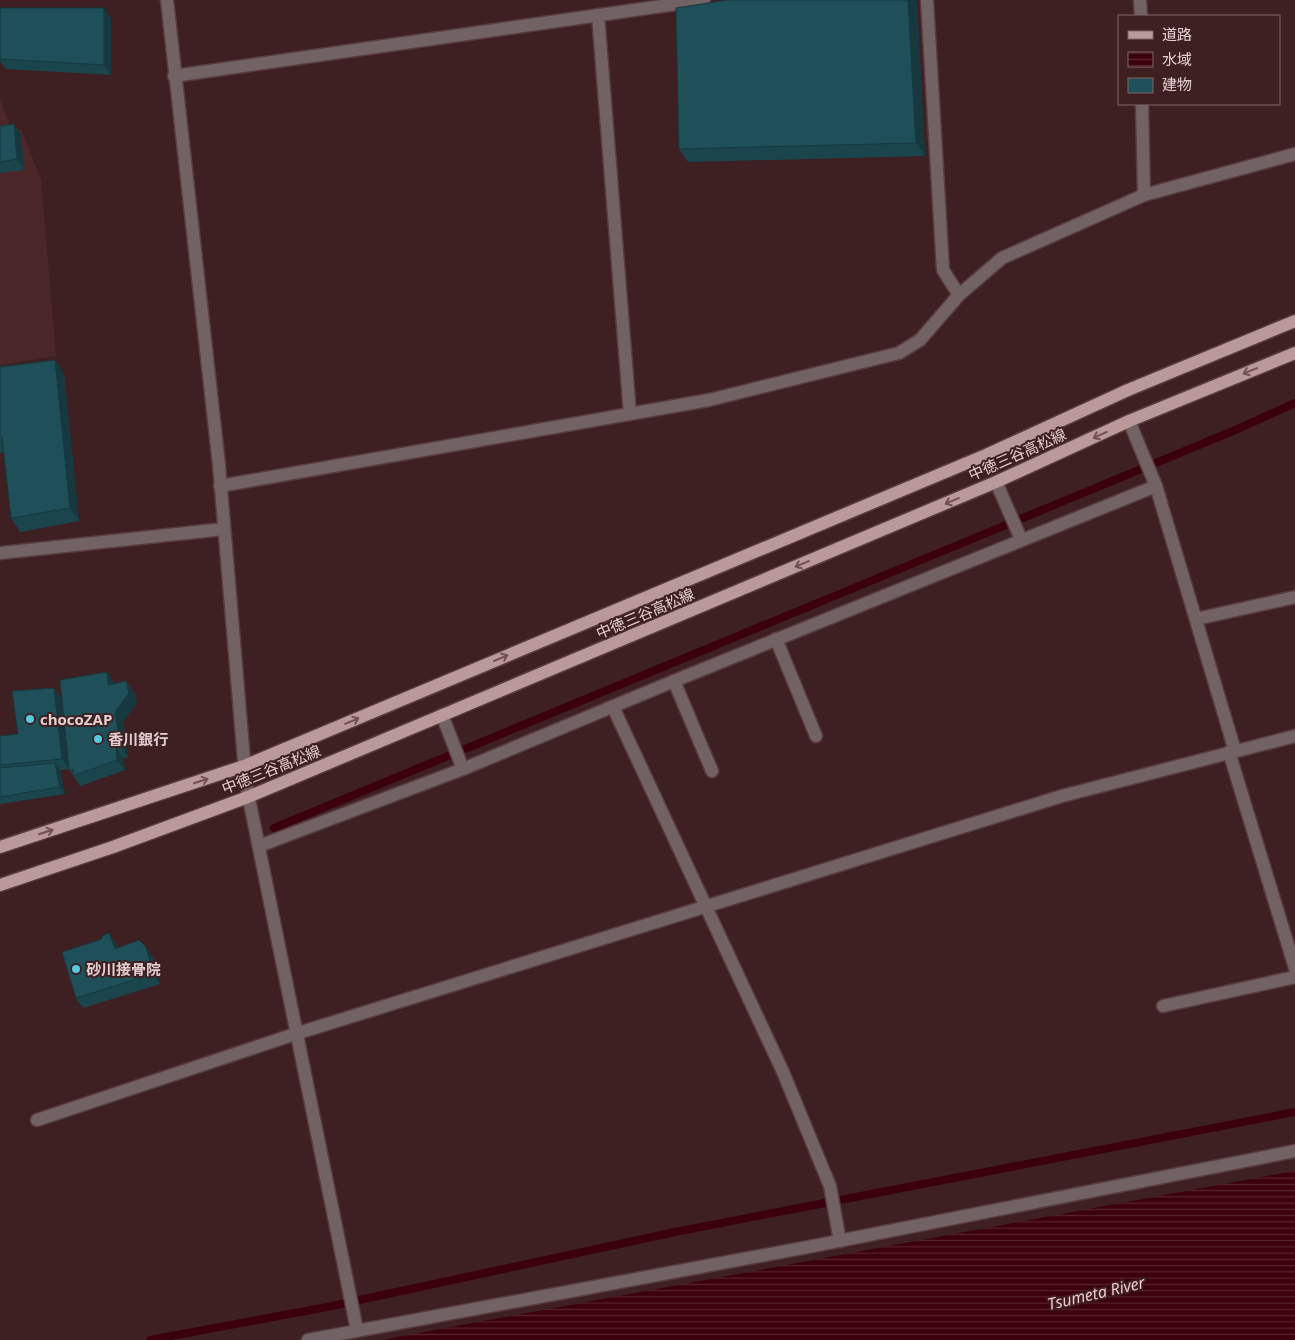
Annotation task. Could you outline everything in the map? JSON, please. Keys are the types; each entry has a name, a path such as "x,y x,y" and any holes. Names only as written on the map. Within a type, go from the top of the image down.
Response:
{"main road":[{"name":"中徳三谷高松線","path":"0,847 244,766 976,458 1128,390 1295,321"},
{"name":"中徳三谷高松線","path":"0,885 113,847 248,797 996,482 1129,421 1295,353"}],"street":[{"path":"167,0 220,486 248,797 357,1330"},
{"path":"174,76 598,15 651,4 704,0"},
{"path":"927,0 943,270 959,295"},
{"path":"1140,0 1141,15"},
{"path":"598,15 630,414"},
{"path":"1142,105 1144,195"},
{"path":"220,486 709,400 899,353 920,340 959,295 1002,258 1144,195 1295,154"},
{"path":"1129,421 1156,486 1196,619 1232,752 1295,968"},
{"path":"996,482 1021,539"},
{"path":"258,846 464,769 1021,539 1156,486"},
{"path":"0,554 224,529"},
{"path":"1196,619 1295,597"},
{"path":"776,640 816,736"},
{"path":"674,681 712,771"},
{"path":"613,707 708,906 783,1072 830,1186 840,1241"},
{"path":"442,715 464,769"},
{"path":"36,1120 295,1034 1062,796 1295,736"},
{"path":"1163,1006 1295,977"},
{"path":"308,1340 840,1241 1295,1151"}],"shaded area":[{"path":"0,98 10,127 22,130 41,180 56,356 0,365"}],"water":[{"name":"Tsumeta River","path":"1294,1171 1295,1340 381,1340"}],"building":[{"path":"728,0 908,0 916,143 679,149 676,8"},
{"path":"0,8 104,8 104,65 0,59"},
{"path":"14,124 17,159 0,162 0,126"},
{"path":"55,360 70,508 11,518 2,437 0,438 0,367"},
{"path":"107,672 108,685 126,681 129,693 115,712 121,747 116,748 117,760 73,776 73,769 69,770 60,680"},
{"path":"54,688 62,759 0,765 0,736 18,734 12,691"},
{"path":"55,763 60,787 0,797 0,768"},
{"path":"109,933 115,949 139,940 146,947 153,974 76,998 62,952 102,939 102,936"}],"waterway":[{"path":"274,828 1233,431 1295,403"},
{"path":"150,1340 327,1307 675,1232 1295,1112"}],"place":[{"name":"chocoZAP","path":"30,719"},
{"name":"香川銀行","path":"98,739"},
{"name":"砂川接骨院","path":"76,969"}]}
